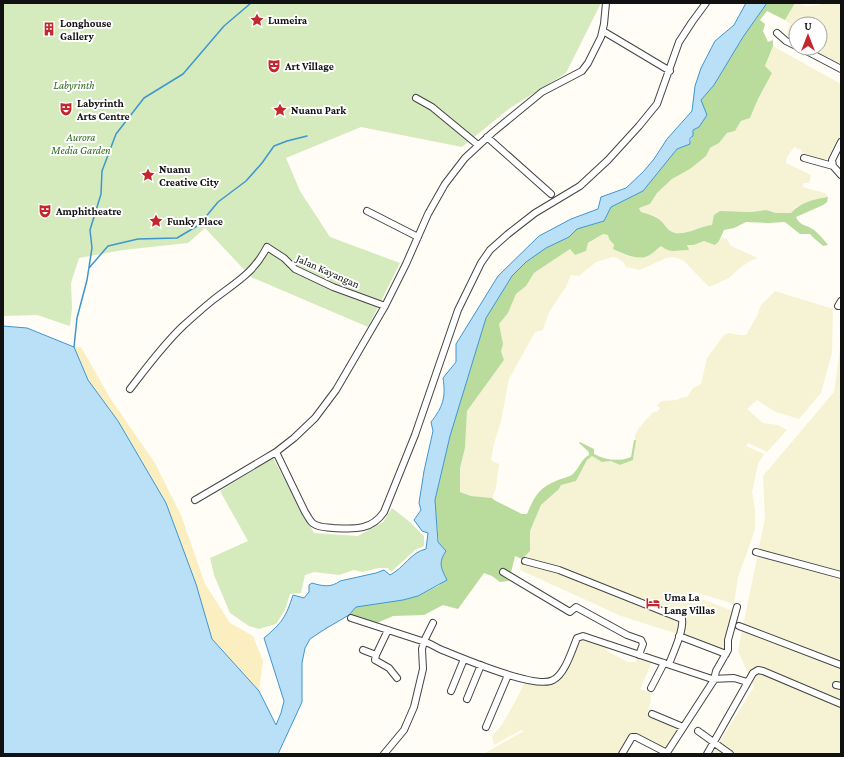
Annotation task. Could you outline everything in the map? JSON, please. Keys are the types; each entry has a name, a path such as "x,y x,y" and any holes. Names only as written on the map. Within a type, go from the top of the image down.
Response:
{"street":[{"path":"195,500 276,452 307,427 322,409 336,390 385,306 406,264 428,214 445,184 460,164 487,137 542,92 582,71 592,58 601,37 606,3"},
{"path":"276,452 305,512 315,525 322,527 354,529 369,526 377,520 384,512 415,435 458,310 472,280 486,256 496,244 536,213 580,186 608,160 639,126 657,104 670,71 679,42 706,3"},
{"path":"602,30 670,71"},
{"path":"777,33 788,42"},
{"path":"817,56 841,68"},
{"path":"416,98 432,107 478,145"},
{"path":"487,137 551,194"},
{"path":"841,142 832,160 833,166 841,175"},
{"path":"835,154 841,158"},
{"path":"804,158 833,166"},
{"path":"367,211 418,237"},
{"name":"Jalan Kayangan","path":"130,389 157,354 170,340 213,300 244,277 258,261 267,247 284,258 295,269 333,287 385,306"},
{"path":"841,301 838,306 841,306"},
{"path":"756,552 841,575"},
{"path":"525,561 559,570 682,619 679,636 667,664 651,688"},
{"path":"504,572 570,612 576,607 627,635 641,640 643,644 639,655"},
{"path":"622,754 632,738 636,737 666,753 728,650 728,640 737,607"},
{"path":"350,618 424,642 442,651 508,675 534,681 548,682 559,676 577,638 580,636 587,637 711,679 734,678 747,682"},
{"path":"384,754 404,730 414,707 423,669 422,648 433,623"},
{"path":"739,626 841,665"},
{"path":"388,630 376,655 376,662 389,668 397,678"},
{"path":"679,636 726,654"},
{"path":"363,650 376,655"},
{"path":"451,692 464,658"},
{"path":"467,699 481,665"},
{"path":"707,754 753,672 760,670 841,704"},
{"path":"486,727 508,675"},
{"path":"652,714 683,727"},
{"path":"698,731 730,754"}],"shaded area":[{"path":"795,3 808,6 819,5 821,3 841,3 841,64 826,56 828,56 828,16 788,16 788,22 785,20"},
{"path":"773,46 788,54 788,56 791,56 841,84 841,133 827,159 819,159 804,155 801,150 794,147 787,157 786,163 811,175 809,183 804,183 802,187 825,193 828,197 815,199 796,207 791,213 776,213 766,210 752,212 737,211 713,221 712,225 687,233 675,233 666,228 655,216 641,212 639,207 650,204 657,193 672,179 690,169 710,148 719,143 727,133 735,131 741,121 750,118 758,99 765,67"},
{"path":"603,234 608,235 614,246 613,249 627,256 647,257 661,246 674,251 688,250 687,245 694,245 704,241 719,241 722,237 727,239 731,246 758,258 741,267 729,278 709,287 683,260 674,257 666,258 640,270 626,267 623,262 613,257 596,262 579,276 571,275 566,287 549,312 543,330 535,332 509,379 501,421 491,459 493,462 499,464 496,488 492,498 471,496 460,492 460,468 465,448 467,411 504,360 501,351 499,324 508,313 516,294 526,286 534,273 570,249 588,244"},
{"path":"775,291 833,309 832,353 821,393 799,419 776,412 757,400 747,409 763,423 778,425 787,430 767,452 748,443 746,446 764,454 758,464 752,492 755,510 755,530 738,577 734,604 695,592 694,596 733,611 727,652 681,635 621,616 520,570 522,559 530,551 530,531 541,505 559,489 561,484 576,481 587,460 592,456 602,462 611,461 620,465 633,460 635,435 653,412 657,412 660,408 657,405 662,401 676,400 688,396 693,388 701,384 707,358 724,335 728,333 746,335 757,316 761,305"},
{"path":"841,342 841,754 712,754 754,687 738,651 765,518 763,476 834,392"},
{"path":"579,639 592,640 608,646 607,651 628,662 635,662 638,657 652,662 640,689 650,692 651,701 647,714 680,729 668,748 665,749 635,735 621,754 483,754 524,731 521,730 494,745 492,736 502,725 525,682 532,684 544,684 555,681"}],"green space":[{"name":"Nuanu Creative City","path":"3,3 601,3 566,73 510,108 462,147 361,127 286,158 300,191 330,237 400,263 368,327 251,277 205,228 188,243 123,250 79,258 71,283 72,308 70,326 37,315 3,316"},
{"path":"767,3 795,3 785,20 767,11 760,20 765,24 763,31 768,42 773,40 773,46 765,66 772,73 750,118 741,121 735,131 727,133 719,143 710,148 706,156 690,169 672,179 657,193 650,204 639,208 641,212 659,219 671,231 680,233 689,232 712,225 714,215 720,211 752,212 766,210 776,213 791,213 803,204 828,197 827,202 823,205 796,217 802,224 816,232 828,245 823,246 810,234 800,234 785,222 746,222 734,228 724,230 719,241 715,245 704,241 694,245 687,245 689,250 674,251 668,250 661,246 648,256 639,258 613,249 614,245 609,239 608,235 603,234 588,243 586,251 575,255 570,249 534,273 526,286 516,294 508,313 499,324 503,344 501,351 504,360 467,411 465,448 460,468 460,492 471,496 492,498 522,514 527,514 535,497 542,489 573,474 584,458 589,455 589,452 579,443 580,442 594,449 594,454 598,456 617,460 631,457 634,440 636,440 633,460 620,465 611,461 602,462 592,456 587,460 576,481 561,485 559,489 541,505 530,531 530,551 522,559 515,556 509,581 500,582 492,576 484,573 458,609 443,605 424,615 393,616 368,627 349,620 349,615 356,607 403,600 418,596 440,585 441,570 435,500 450,436 486,318 512,276 526,262 546,248 569,237 577,229 604,221 611,207 643,191 677,149 690,144 701,100 714,85 743,37"},
{"path":"273,458 314,533 358,536 383,522 392,508 411,523 424,536 424,546 415,550 391,572 388,568 379,568 362,572 354,570 339,575 314,572 305,575 301,593 290,594 285,610 276,624 259,629 249,626 230,613 214,575 210,558 248,541 220,491"}],"sand":[{"path":"74,347 81,347 110,398 155,463 181,515 205,584 230,623 253,636 263,661 259,691 212,639 196,584 118,421 88,380"}],"water":[{"path":"746,3 767,3 743,37 714,85 701,100 707,115 699,127 693,130 693,136 690,138 690,144 677,149 643,191 611,207 604,221 577,229 569,237 546,248 526,262 512,276 486,318 450,436 435,500 438,542 446,551 441,562 441,566 447,580 418,596 403,600 356,607 349,615 310,639 305,648 302,663 302,702 278,754 3,754 3,326 27,328 74,347 88,380 118,421 166,503 196,584 212,639 259,691 276,725 284,701 264,638 283,619 293,595 304,598 309,592 309,585 312,583 330,586 340,581 384,570 390,575 416,553 426,549 428,533 422,531 414,520 421,510 419,503 433,431 431,422 443,402 443,378 456,362 456,344 498,276 539,236 571,219 598,209 601,197 626,188 643,172 654,159 667,139 692,111 695,86 701,68 715,41 734,25"}],"waterway":[{"path":"74,347 77,318 87,280 92,248 90,230 101,194 102,171 116,134 144,98 183,74 224,26 251,3"},
{"path":"89,268 108,246 138,239 177,238 199,225 218,202 246,181 262,163 274,146 307,136"}],"place":[{"name":"Lumeira","path":"257,20"},
{"name":"Longhouse Gallery","path":"49,29"},
{"name":"Art Village","path":"274,66"},
{"name":"Labyrinth Arts Centre","path":"66,109"},
{"name":"Nuanu Park","path":"280,110"},
{"name":"Nuanu Creative City","path":"148,175"},
{"name":"Amphitheatre","path":"45,211"},
{"name":"Funky Place","path":"156,221"},
{"name":"Uma La Lang Villas","path":"653,603"}],"park label":[{"name":"Labyrinth","path":"74,85"},
{"name":"Aurora Media Garden","path":"81,143"}]}
